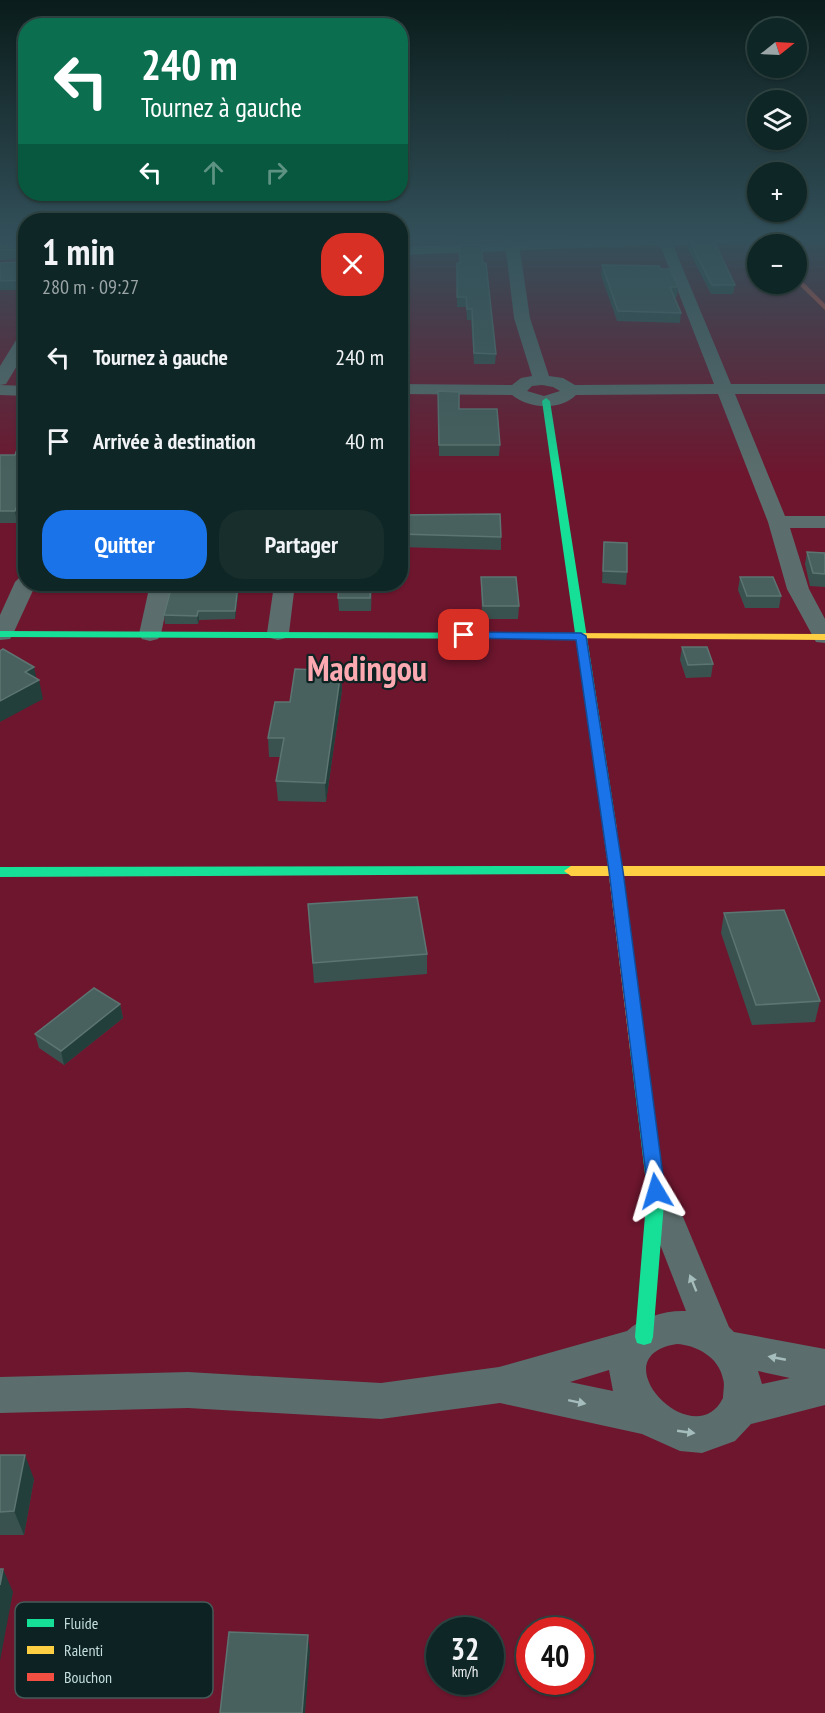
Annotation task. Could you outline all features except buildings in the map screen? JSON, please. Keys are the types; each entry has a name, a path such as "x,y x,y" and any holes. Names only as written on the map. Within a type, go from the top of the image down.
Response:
{"street":[{"path":"522,316 542,380"},
{"path":"22,591 1,634 278,633 825,637 798,589 778,522 695,316"},
{"path":"0,380 18,350"},
{"path":"518,390 527,382 542,380 557,382 569,390 825,389"},
{"path":"408,389 518,390 527,398 546,401 563,398 569,390"},
{"path":"0,390 18,391"},
{"path":"546,401 616,871 656,1191 641,1341 629,1362 628,1380 635,1400 649,1417 668,1429 690,1434 711,1432 729,1423 741,1408 745,1388 740,1367 721,1343 656,1191"},
{"path":"778,522 825,522"},
{"path":"150,634 159,591"},
{"path":"278,633 283,591"},
{"path":"0,872 825,871"},
{"path":"0,1395 188,1390 381,1401 500,1385 641,1341 666,1327 690,1328 721,1343 825,1368"},
{"path":"500,1385 649,1417"},
{"path":"741,1408 825,1387"}],"shaded area":[{"path":"0,316 18,316 18,591 408,591 408,316 825,316 825,1713 0,1713"}],"traffic: fast":[{"path":"546,401 609,823"},
{"path":"0,634 551,636"},
{"path":"0,872 571,871"},
{"path":"638,1050 656,1191 644,1337"}],"traffic: slow":[{"path":"551,636 825,637"},
{"path":"609,823 638,1050"},
{"path":"571,871 825,871"}],"district":[{"name":"Madingou","path":"367,668"}],"route":[{"path":"464,635 581,636 616,871 656,1191"}]}
